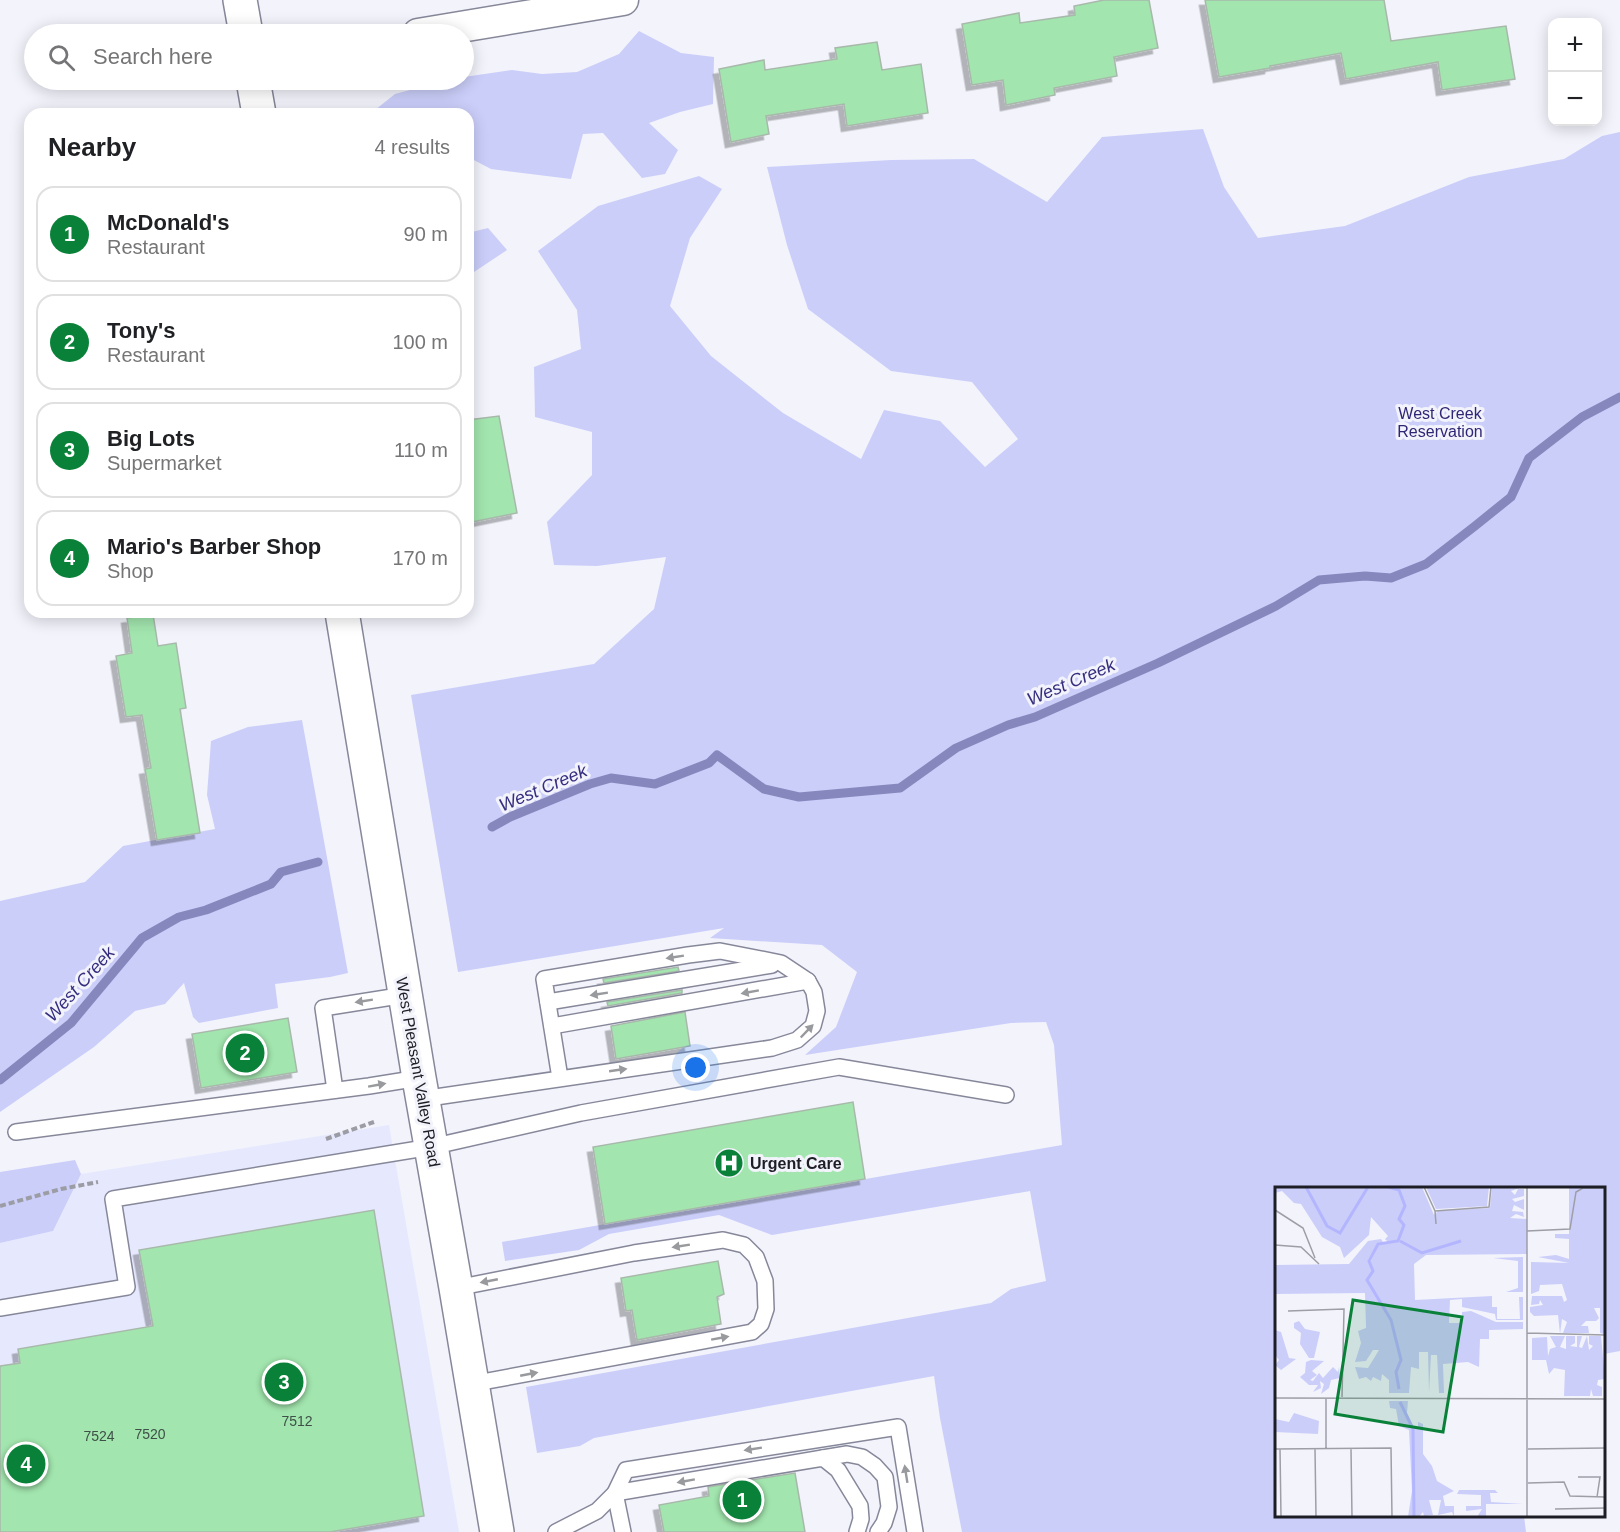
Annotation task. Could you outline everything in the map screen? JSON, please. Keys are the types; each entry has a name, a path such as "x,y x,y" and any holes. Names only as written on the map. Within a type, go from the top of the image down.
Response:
{"main road":[{"path":"240,0 244,24"},
{"path":"255,90 258,108"},
{"name":"West Pleasant Valley Road","path":"343,618 497,1532"}],"street":[{"path":"474,25 623,0"}],"lane":[{"path":"16,1132 335,1090 421,1088 561,1078 772,1048 797,1040 813,1026 817,1011 814,992 808,981 781,963 720,951 544,979 561,1078"},
{"path":"549,1002 781,963"},
{"path":"552,1026 808,981"},
{"path":"335,1090 323,1008 405,995"},
{"path":"0,1308 127,1287 113,1199 431,1147 581,1113 839,1067 1006,1095"},
{"path":"456,1288 634,1253 723,1240 744,1245 756,1257 765,1281 766,1309 761,1324 752,1332 471,1384"},
{"path":"556,1532 597,1511 615,1493 626,1470 898,1426 915,1532"},
{"path":"615,1493 847,1454 862,1457 885,1477 889,1507 884,1523 878,1532"},
{"path":"823,1458 838,1470 860,1506 861,1519 857,1532"},
{"path":"615,1493 623,1532"}],"shaded area":[{"path":"389,1125 459,1532 0,1532 0,1243 53,1231 81,1174"}],"green space":[{"path":"639,31 681,53 714,57 713,104 649,123 678,150 665,174 642,178 603,133 583,134 571,179 491,169 474,160 474,108 378,108 395,94 410,90 474,90 474,76 512,70 542,74 577,72 619,54"},
{"name":"West Creek Reservation","path":"1203,129 1224,187 1258,238 1345,226 1469,177 1564,159 1602,136 1620,132 1620,1351 1605,1354 1605,1187 1275,1187 1275,1517 1524,1517 1526,1532 962,1532 934,1376 594,1438 580,1446 537,1453 526,1387 991,1303 1011,1289 1046,1281 1030,1191 772,1235 719,1215 609,1234 579,1250 505,1261 502,1242 1062,1145 1054,1045 1046,1022 1011,1023 805,1055 836,1027 857,972 822,945 710,938 724,928 458,972 411,695 594,664 654,609 666,557 597,566 554,565 547,522 592,475 592,432 535,417 534,367 581,349 577,310 538,251 598,206 699,176 722,189 690,238 670,306 711,356 783,413 861,459 884,410 940,421 985,467 1018,439 972,382 891,371 808,309 787,245 767,167 891,160 974,159 1047,202 1102,137"},
{"path":"488,228 507,250 474,272 474,232"},
{"path":"302,720 348,973 275,984 278,1008 199,1023 193,1017 184,983 165,1004 135,1011 94,1047 0,1112 0,901 85,882 123,846 215,829 207,795 211,741 248,727"},
{"path":"75,1160 81,1174 53,1231 0,1243 0,1172"}],"building":[{"path":"1104,0 1149,0 1158,48 1114,57 1117,76 1054,88 1055,95 1006,105 1003,80 972,85 962,24 1019,13 1020,23 1075,15 1074,6"},
{"path":"1205,0 1384,0 1391,41 1506,26 1515,79 1442,90 1438,62 1346,79 1341,53 1219,77"},
{"path":"877,42 882,70 921,64 928,113 847,126 844,104 766,116 769,134 731,142 719,69 764,60 765,70 837,59 835,48"},
{"path":"499,416 517,513 474,522 474,419"},
{"path":"127,618 154,618 158,646 176,643 186,708 180,709 200,833 157,840 145,769 151,768 142,715 126,717 116,656 132,653"},
{"path":"678,967 679,971 604,983 603,979"},
{"path":"682,990 682,993 608,1006 607,1002"},
{"path":"685,1012 690,1046 616,1059 611,1026"},
{"path":"288,1018 297,1072 201,1088 192,1034"},
{"name":"Urgent Care","path":"853,1102 865,1179 605,1224 593,1147"},
{"path":"374,1210 424,1516 330,1532 0,1532 0,1366 20,1363 18,1349 153,1326 139,1250"},
{"path":"718,1261 724,1294 717,1297 721,1324 637,1340 632,1310 626,1311 621,1278"},
{"path":"795,1473 805,1532 664,1532 659,1505 709,1496 708,1487"}],"waterway":[{"name":"West Creek","path":"492,827 510,817 590,784 611,778 655,784 709,763 717,755 764,789 799,797 900,788 956,748 1008,725 1035,717 1158,663 1276,606 1319,580 1365,576 1391,578 1426,564 1511,497 1529,458 1582,417 1620,397"},
{"name":"West Creek","path":"0,1080 71,1023 142,938 179,917 206,910 271,884 281,872 318,862"}],"place":[{"name":"Tony's","path":"245,1053"},
{"name":"Urgent Care","path":"729,1163"},
{"name":"Big Lots","path":"284,1382"},
{"name":"Mario's Barber Shop","path":"26,1464"},
{"name":"McDonald's","path":"742,1500"}]}
